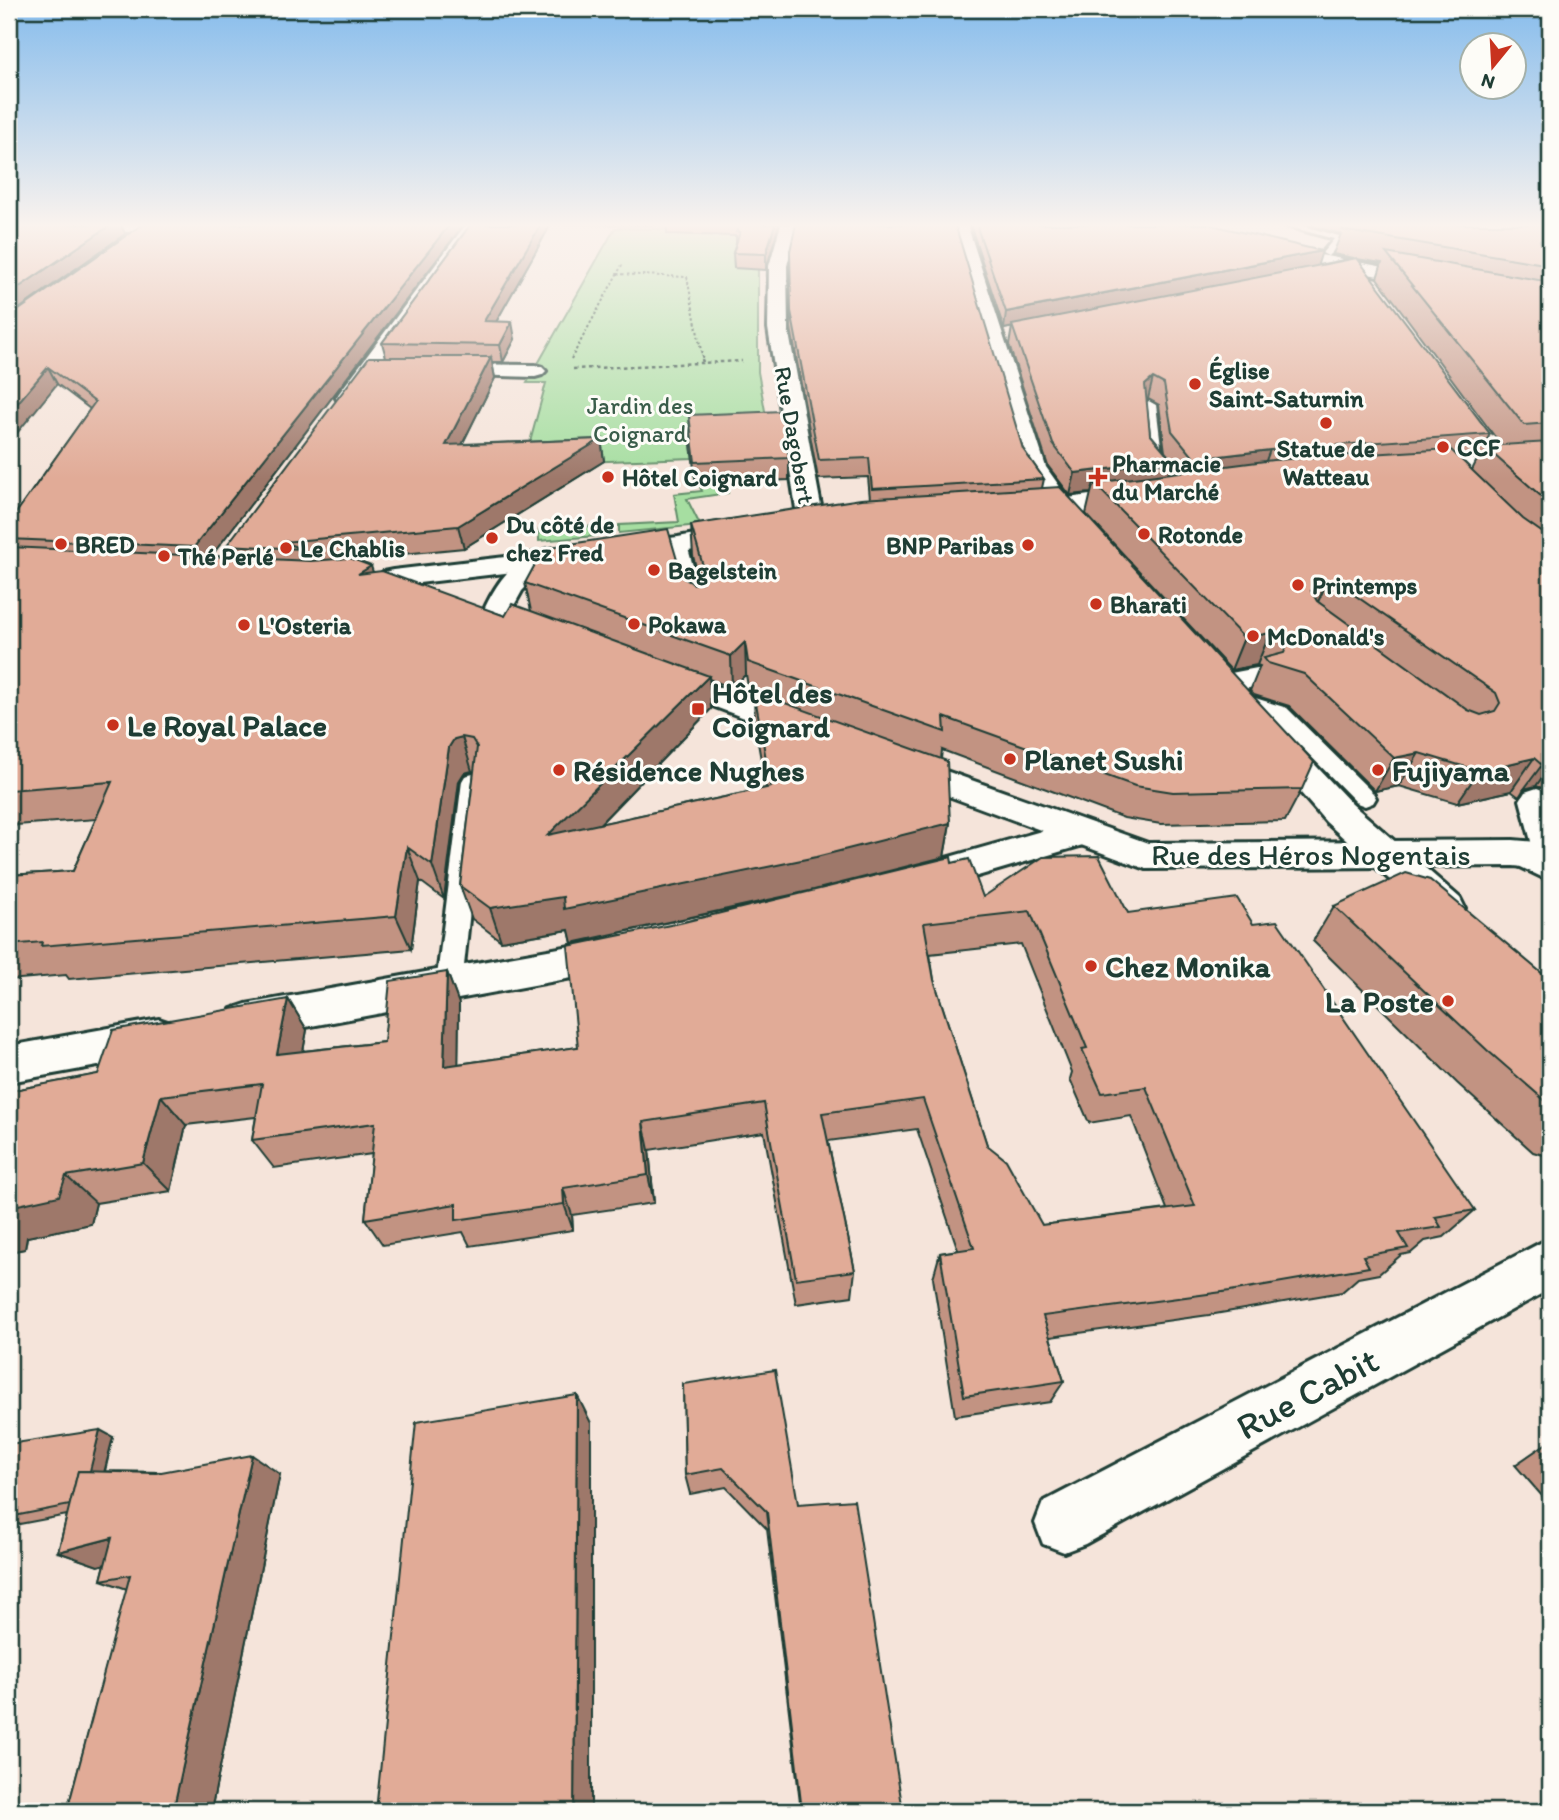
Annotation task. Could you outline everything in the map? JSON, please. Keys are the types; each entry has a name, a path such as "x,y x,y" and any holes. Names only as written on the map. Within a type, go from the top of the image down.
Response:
{"street":[{"path":"336,412 412,309"},
{"name":"Rue Dagobert","path":"778,309 778,328 811,522"},
{"path":"994,309 1005,337 1034,467 1062,508 1083,532"},
{"path":"369,369 535,371"},
{"path":"1484,442 1500,464"},
{"path":"1391,471 1539,462 1550,476"},
{"path":"1441,468 1468,494"},
{"path":"1006,511 1062,508 1166,487"},
{"path":"362,580 678,545 777,527 839,520"},
{"path":"393,578 484,610 515,578 536,562"},
{"path":"639,667 832,740"},
{"path":"1219,682 1257,677"},
{"path":"1219,682 1339,813 1383,855 1471,930"},
{"name":"Rue des Héros Nogentais","path":"871,755 1146,856 1513,853 1550,856"},
{"path":"1537,800 1550,845"},
{"path":"890,887 983,863 1080,833"},
{"path":"9,1064 660,944"},
{"name":"Rue Cabit","path":"1064,1523 1550,1262"}],"lane":[{"path":"1149,405 1155,455 1166,487"},
{"path":"678,545 696,608"},
{"path":"1219,682 1280,713 1365,798"},
{"path":"449,984 473,781"},
{"path":"1513,853 1550,872"}],"path":[{"path":"598,309 565,370 703,363 693,309"}],"green space":[{"name":"Jardin des Coignard","path":"569,309 758,309 758,372 769,433 690,438 693,458 524,464 546,383 527,383"},
{"path":"724,468 728,493 687,499 700,525 619,533 619,525 679,522 674,494 702,491 694,475"},
{"path":"596,526 596,536 539,541 539,530"}],"building":[{"path":"21,309 383,309 194,547 9,539 9,523 95,402 48,367 9,413 9,317"},
{"path":"407,309 491,309 484,321 512,322 500,345 382,343"},
{"path":"981,309 1023,449 1044,479 872,489 869,458 819,460 791,311"},
{"path":"1095,309 1395,309 1490,434 1270,450 1195,459 1172,431 1164,384 1153,378 1145,385 1150,434 1173,461 1075,473 1053,444 1012,325"},
{"path":"1431,309 1550,309 1550,423 1524,425"},
{"path":"369,357 491,357 446,445 601,439 458,526 283,542 302,549 227,545"},
{"path":"781,411 789,458 695,462 689,415"},
{"path":"1550,442 1550,504 1484,446"},
{"path":"1450,449 1523,519 1550,538 1550,756 1542,765 1534,758 1479,771 1419,753 1394,758 1304,674 1268,663 1264,658 1284,653 1288,643 1284,636 1270,633 1244,638 1094,483 1273,460","holes":["1327,582 1340,585 1496,693 1500,703 1495,711 1481,715 1468,710 1317,601 1311,591 1317,585"]},
{"path":"1060,487 1314,762 1302,789 1173,792 1135,786 944,717 945,732 748,662 745,642 731,656 525,583 544,548 668,529 682,577 694,584 702,582 706,576 691,525 861,499"},
{"path":"9,547 184,555 195,558 206,556 311,561 350,558 371,566 358,574 382,571 505,616 512,604 709,676 548,835 771,787 754,692 947,761 950,823 816,857 564,909 563,897 490,908 460,886 477,747 472,739 462,737 454,739 449,747 432,865 407,847 396,916 41,946 42,942 9,945 9,875 73,871 112,782 9,790"},
{"path":"1099,856 1128,913 1237,898 1253,924 1277,921 1475,1210 1435,1217 1441,1227 1399,1233 1408,1248 1363,1256 1369,1267 1230,1291 1043,1316 1064,1381 964,1396 940,1253 974,1248 923,1099 822,1113 855,1271 796,1279 764,1103 643,1122 648,1175 563,1188 564,1204 456,1220 456,1204 365,1219 375,1123 252,1140 262,1084 161,1096 143,1163 66,1176 59,1196 9,1207 9,1091 98,1074 113,1030 288,999 277,1054 384,1042 390,981 447,972 444,1066 578,1047 568,946 680,923 951,857 952,863 969,859 983,897 1043,857","holes":["1030,911 1087,1048 1082,1049 1102,1093 1146,1087 1195,1206 1042,1225 1006,1160 987,1145 934,980 924,923"]},
{"path":"1406,873 1430,880 1550,980 1550,1105 1487,1050 1334,906"},
{"path":"775,1370 798,1504 854,1500 903,1811 802,1811 767,1512 723,1468 685,1475 683,1384"},
{"path":"577,1395 574,1811 376,1811 416,1422"},
{"path":"100,1430 90,1471 78,1471 70,1505 9,1517 9,1444"},
{"path":"1550,1447 1550,1462 1542,1453"},
{"path":"252,1455 173,1811 67,1811 130,1575 101,1580 112,1538 58,1552 78,1471 156,1473"}],"place":[{"name":"Église Saint-Saturnin","path":"1195,384"},
{"name":"Statue de Watteau","path":"1326,423"},
{"name":"CCF","path":"1443,447"},
{"name":"Hôtel Coignard","path":"608,477"},
{"name":"Pharmacie du Marché","path":"1098,477"},
{"name":"Rotonde","path":"1144,534"},
{"name":"Du côté de chez Fred","path":"492,538"},
{"name":"BRED","path":"61,544"},
{"name":"BNP Paribas","path":"1028,545"},
{"name":"Le Chablis","path":"286,548"},
{"name":"Thé Perlé","path":"164,556"},
{"name":"Bagelstein","path":"654,570"},
{"name":"Printemps","path":"1298,585"},
{"name":"Bharati","path":"1096,604"},
{"name":"Pokawa","path":"634,624"},
{"name":"L'Osteria","path":"244,625"},
{"name":"McDonald's","path":"1253,636"},
{"name":"Hôtel des Coignard","path":"698,709"},
{"name":"Le Royal Palace","path":"113,725"},
{"name":"Planet Sushi","path":"1010,759"},
{"name":"Résidence Nughes","path":"559,770"},
{"name":"Fujiyama","path":"1378,770"},
{"name":"Chez Monika","path":"1091,966"},
{"name":"La Poste","path":"1448,1001"}]}
